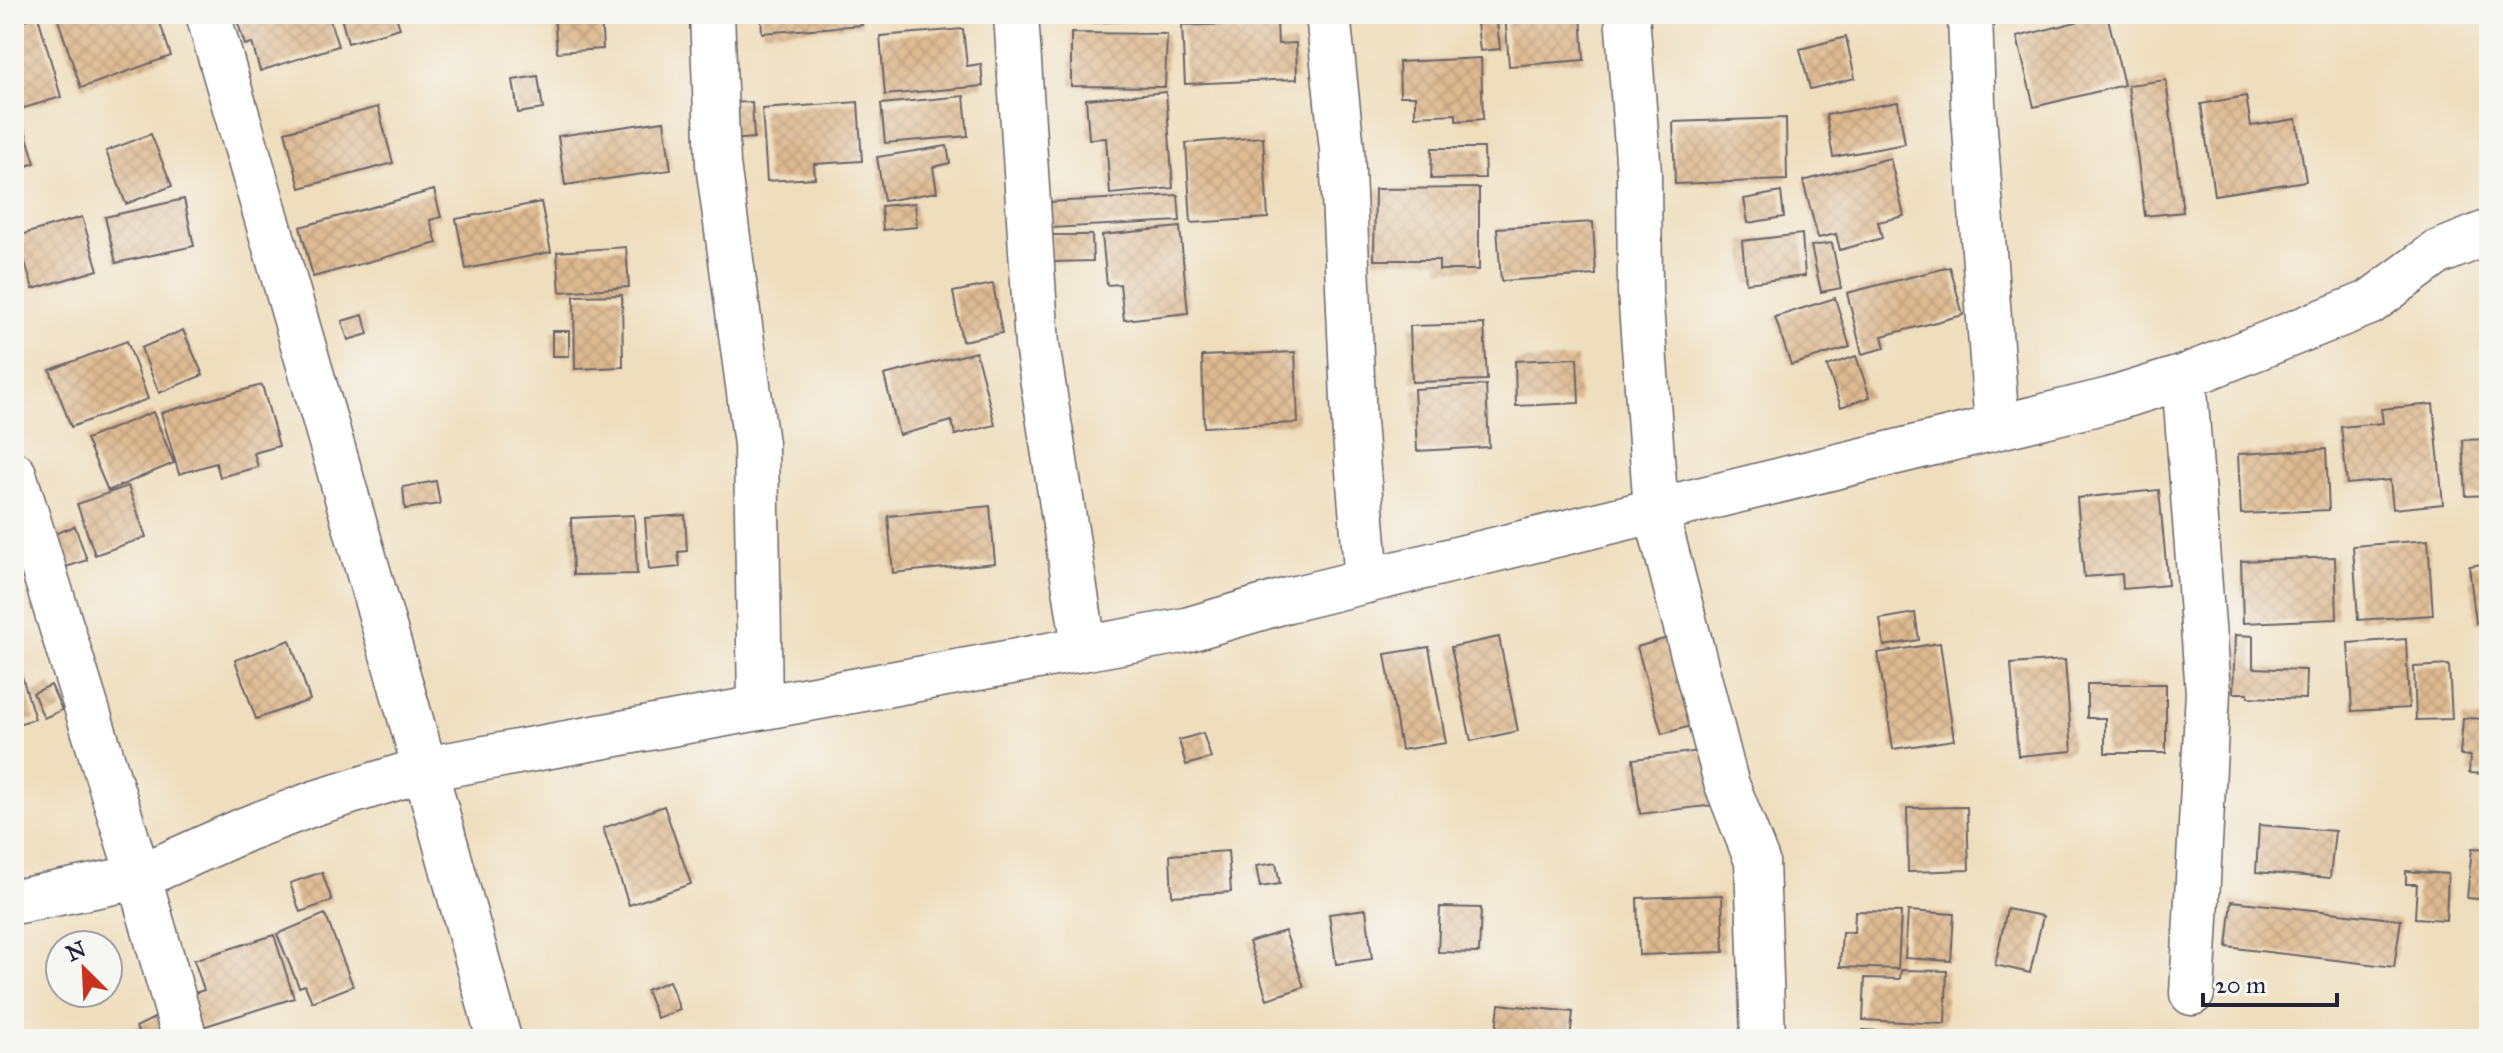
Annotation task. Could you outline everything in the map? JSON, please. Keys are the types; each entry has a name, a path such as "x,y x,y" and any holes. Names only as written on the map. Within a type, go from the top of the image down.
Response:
{"street":[{"path":"208,14 425,769 499,1039"},
{"path":"712,14 718,164 756,444 760,707"},
{"path":"1016,14 1037,345 1084,646"},
{"path":"1328,14 1342,150 1354,422 1367,581"},
{"path":"1627,14 1639,173 1640,292 1656,511 1726,782 1757,861 1763,1039"},
{"path":"1970,14 1973,102 1997,427"},
{"path":"14,902 139,877 246,829 315,803 425,769 1084,646 1186,630 1288,600 2110,400 2184,377 2369,303 2437,253 2489,232"},
{"path":"2184,377 2208,692 2192,993"},
{"path":"14,474 139,877 185,1039"}],"building":[{"path":"56,14 157,14 171,56 81,88"},
{"path":"246,14 328,14 338,46 260,71 252,43 245,45 236,17"},
{"path":"340,14 395,14 400,28 348,43"},
{"path":"554,14 601,14 603,49 557,52"},
{"path":"761,14 861,14 862,25 762,33"},
{"path":"1056,14 1171,14 1171,19 1087,23 1086,16 1056,18"},
{"path":"1476,14 1496,14 1500,49 1480,51"},
{"path":"1505,14 1581,14 1584,60 1509,66"},
{"path":"2107,14 2124,85 2034,107 2017,37"},
{"path":"38,16 61,97 14,111 14,23"},
{"path":"1277,22 1278,44 1296,43 1297,79 1185,84 1182,26"},
{"path":"963,29 967,66 981,64 983,86 885,95 880,36"},
{"path":"1071,33 1167,34 1165,87 1071,86"},
{"path":"1846,37 1855,78 1810,89 1800,49"},
{"path":"1481,58 1483,119 1456,121 1456,114 1415,116 1415,96 1400,96 1399,62"},
{"path":"538,76 543,109 518,113 513,80"},
{"path":"2166,80 2183,212 2145,216 2128,85"},
{"path":"1166,92 1173,188 1110,194 1106,138 1089,139 1086,99"},
{"path":"964,96 968,136 885,143 881,104"},
{"path":"2246,96 2251,126 2296,119 2306,181 2214,195 2201,104"},
{"path":"752,102 754,138 729,140 727,103"},
{"path":"858,102 862,161 814,164 815,178 767,181 762,109"},
{"path":"1898,102 1905,144 1833,157 1826,115"},
{"path":"378,107 393,163 300,188 285,132"},
{"path":"1786,118 1787,180 1675,184 1673,122"},
{"path":"664,121 671,170 565,185 558,136"},
{"path":"23,124 35,163 14,170 14,127"},
{"path":"151,134 172,186 126,204 106,151"},
{"path":"1263,137 1268,218 1191,223 1186,143"},
{"path":"947,146 950,163 933,167 937,192 884,201 877,157"},
{"path":"1432,148 1484,148 1485,178 1431,179"},
{"path":"1890,158 1904,216 1878,222 1882,238 1840,250 1836,234 1818,238 1803,181"},
{"path":"1479,188 1479,270 1439,270 1439,260 1374,260 1375,189"},
{"path":"434,190 441,217 430,220 437,243 313,277 300,227"},
{"path":"1781,192 1784,217 1748,223 1744,199"},
{"path":"1178,195 1180,221 1051,228 1050,202"},
{"path":"184,199 194,246 116,263 105,217"},
{"path":"541,202 551,252 466,269 456,219"},
{"path":"915,203 917,227 883,230 881,206"},
{"path":"82,217 98,270 33,289 17,236"},
{"path":"1593,222 1596,275 1501,281 1497,228"},
{"path":"1180,227 1188,313 1124,320 1120,284 1107,285 1102,235"},
{"path":"1802,234 1805,276 1746,283 1742,241"},
{"path":"1052,235 1092,235 1093,261 1052,262"},
{"path":"1832,243 1841,288 1821,292 1811,246"},
{"path":"626,247 629,287 560,292 557,252"},
{"path":"1950,267 1963,315 1882,336 1885,348 1862,354 1847,293"},
{"path":"993,284 1002,333 962,341 953,292"},
{"path":"622,295 623,367 575,369 574,296"},
{"path":"1835,298 1850,347 1791,365 1775,317"},
{"path":"363,315 368,334 348,340 342,321"},
{"path":"1484,324 1487,380 1412,382 1410,326"},
{"path":"183,330 203,375 159,393 141,348"},
{"path":"552,331 569,331 569,356 552,356"},
{"path":"127,341 148,399 71,427 50,370"},
{"path":"976,352 995,425 955,435 952,421 899,435 884,375"},
{"path":"1295,352 1298,423 1204,427 1202,356"},
{"path":"1856,356 1870,397 1841,407 1827,366"},
{"path":"1577,358 1579,403 1516,406 1515,361"},
{"path":"262,385 279,446 254,453 258,467 220,477 216,463 179,474 161,413"},
{"path":"1486,385 1489,447 1417,451 1414,389"},
{"path":"2433,404 2443,504 2393,509 2390,480 2347,484 2341,427 2383,423 2381,409"},
{"path":"153,412 174,463 108,491 86,439"},
{"path":"2489,439 2489,495 2466,496 2463,440"},
{"path":"2326,449 2329,510 2241,514 2238,454"},
{"path":"436,481 440,504 405,509 403,487"},
{"path":"128,486 146,537 95,555 77,504"},
{"path":"2159,490 2168,585 2123,589 2122,574 2084,577 2077,498"},
{"path":"990,506 995,563 893,573 888,516"},
{"path":"634,515 637,574 573,575 571,518"},
{"path":"685,515 687,551 678,552 680,567 649,570 645,518"},
{"path":"75,526 87,560 57,570 46,537"},
{"path":"2428,540 2433,615 2358,620 2353,546"},
{"path":"2335,557 2337,619 2243,623 2241,561"},
{"path":"2489,563 2489,621 2476,623 2469,566"},
{"path":"1915,613 1919,640 1884,646 1880,619"},
{"path":"2235,635 2253,636 2253,668 2306,670 2305,699 2248,697 2248,693 2233,693"},
{"path":"1674,636 1698,724 1662,734 1637,647"},
{"path":"1499,637 1518,731 1471,741 1451,647"},
{"path":"2406,639 2409,708 2352,711 2348,643"},
{"path":"290,640 310,700 256,719 235,660"},
{"path":"1940,643 1954,740 1893,749 1878,653"},
{"path":"1429,647 1446,743 1401,750 1385,654"},
{"path":"2065,660 2072,751 2018,756 2011,664"},
{"path":"2449,665 2452,719 2416,720 2414,667"},
{"path":"20,670 35,719 14,725 14,672"},
{"path":"2087,684 2166,684 2166,753 2105,753 2105,718 2087,718"},
{"path":"51,685 62,710 44,718 33,693"},
{"path":"2463,718 2489,719 2489,774 2469,773 2470,756 2460,755"},
{"path":"1203,733 1211,758 1186,765 1179,740"},
{"path":"1708,750 1715,805 1640,814 1633,759"},
{"path":"14,787 21,806 14,808"},
{"path":"664,806 691,884 629,905 603,828"},
{"path":"1967,807 1969,870 1908,872 1907,808"},
{"path":"2259,825 2335,831 2330,878 2256,872"},
{"path":"2472,848 2489,849 2489,900 2467,898"},
{"path":"1228,851 1231,892 1172,896 1170,855"},
{"path":"1276,863 1280,884 1260,887 1256,866"},
{"path":"2406,871 2448,874 2446,920 2415,918 2417,884 2406,884"},
{"path":"322,872 332,901 300,912 290,883"},
{"path":"1722,895 1724,952 1639,955 1637,898"},
{"path":"2232,901 2401,920 2394,967 2227,947"},
{"path":"1440,907 1481,908 1479,953 1438,952"},
{"path":"1366,909 1372,959 1336,964 1329,914"},
{"path":"2007,909 2043,916 2030,973 1995,965"},
{"path":"1855,911 1901,912 1898,969 1840,967 1842,932 1854,932"},
{"path":"1908,911 1954,914 1951,961 1905,958"},
{"path":"325,914 353,986 312,1002 305,985 299,987 277,934"},
{"path":"1285,931 1304,987 1267,999 1249,942"},
{"path":"274,935 294,998 193,1030 183,997 204,990 194,960"},
{"path":"1901,970 1947,971 1945,1024 1863,1020 1865,978 1900,979"},
{"path":"669,981 680,1010 657,1018 646,990"},
{"path":"1499,1004 1573,1012 1570,1039 1495,1039"},
{"path":"158,1016 170,1039 141,1039 136,1027"},
{"path":"1863,1030 1935,1035 1934,1039 1862,1039"}]}
